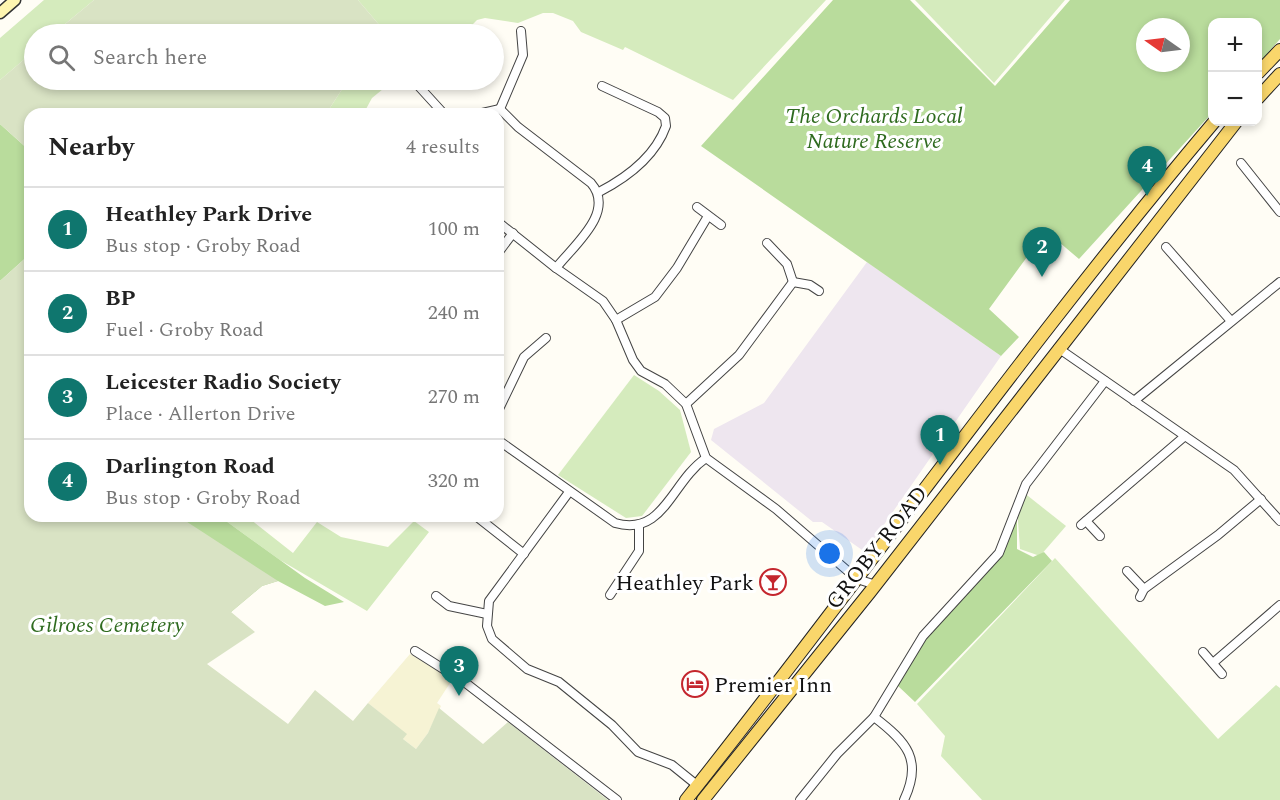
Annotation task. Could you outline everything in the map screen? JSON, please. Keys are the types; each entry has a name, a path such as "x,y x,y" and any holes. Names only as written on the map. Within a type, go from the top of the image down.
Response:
{"main road":[{"path":"0,13 15,0"},
{"path":"1258,72 1280,50"},
{"path":"1262,93 1280,74"},
{"name":"GROBY ROAD","path":"686,800 1025,357 1211,126"},
{"name":"GROBY ROAD","path":"703,800 876,585 1233,126"}],"street":[{"path":"500,108 523,55 521,31"},
{"path":"598,192 633,171 666,126 665,118 658,112 602,86"},
{"path":"421,90 438,108"},
{"path":"504,113 598,192 600,205 595,219 556,268"},
{"path":"1241,163 1280,212"},
{"path":"697,207 721,225"},
{"path":"616,320 655,297 678,268 708,216"},
{"path":"504,226 556,268 603,301 616,320 633,360 641,371 665,384 686,404 694,433 706,458 776,509 857,579 876,585"},
{"path":"504,245 513,233"},
{"path":"767,243 787,264 793,282"},
{"path":"1166,247 1230,321"},
{"path":"686,404 739,355 793,282"},
{"path":"793,282 810,285 819,291"},
{"path":"1134,401 1280,282"},
{"path":"504,399 524,357 546,338"},
{"path":"1058,348 1234,470 1280,521"},
{"path":"800,800 837,754 874,717 921,638 999,553 1026,484 1105,381"},
{"path":"1100,537 1083,523 1185,436"},
{"path":"504,444 615,523 639,526 659,513 693,466 706,458"},
{"path":"569,492 489,602 487,614 492,639 527,669 559,682 612,725 638,752 672,765 698,786"},
{"path":"1127,571 1142,593 1261,500"},
{"path":"484,522 525,554"},
{"path":"610,595 639,551 639,526"},
{"path":"436,596 449,606 487,614"},
{"path":"1213,663 1280,605"},
{"path":"415,651 467,684 617,800"},
{"path":"1203,652 1222,674"},
{"path":"874,717 902,745 914,763 912,784 904,800"}],"shaded area":[{"path":"867,262 1001,356 865,552 822,522 813,522 711,440 714,429 764,403"},
{"path":"410,654 452,680 437,703 441,706 428,733 416,749 403,739 406,734 368,703"}],"green space":[{"path":"44,0 94,0 65,24 24,24 24,60 0,80 0,38"},
{"path":"94,0 358,0 378,24 65,24"},
{"path":"358,0 826,0 733,100 625,47 623,50 581,32 573,21 553,13 543,13 518,23 485,18 473,24 378,24"},
{"name":"The Orchards Local Nature Reserve","path":"833,0 910,0 995,86 1070,0 1280,0 1280,39 1262,59 1262,18 1208,18 1208,117 1079,259 1046,231 989,309 1019,337 1001,356 701,146"},
{"path":"915,0 1065,0 994,83"},
{"path":"24,60 24,90 342,90 330,108 24,108 24,146 0,124 0,80"},
{"path":"342,90 382,90 372,98 367,108 330,108"},
{"path":"0,124 24,146 24,259 0,281"},
{"name":"Gilroes Cemetery","path":"24,259 24,522 187,522 278,581 262,586 231,612 255,632 207,664 288,724 315,690 353,721 368,703 407,734 403,739 416,749 428,733 439,708 483,744 508,722 608,800 0,800 0,281"},
{"path":"634,375 659,391 680,410 691,452 642,516 626,518 558,475"},
{"path":"1023,492 1066,526 1040,556 1020,549 1017,507"},
{"path":"1017,507 1017,549 1033,557 1044,552 1052,561 915,702 897,685 916,645 997,555"},
{"path":"119,522 227,522 305,578 344,602 325,606 278,581 262,586 231,612"},
{"path":"227,522 254,522 293,553 317,522 341,537 388,547 413,522 429,532 367,611 280,560"},
{"path":"1055,558 1218,739 1276,685 1280,688 1280,800 982,800 941,756 945,736 917,704"}],"place":[{"name":"Darlington Road","path":"1147,196"},
{"name":"BP","path":"1042,277"},
{"name":"Heathley Park Drive","path":"940,465"},
{"name":"Heathley Park","path":"773,582"},
{"name":"Premier Inn","path":"695,684"},
{"name":"Leicester Radio Society","path":"459,696"}]}
